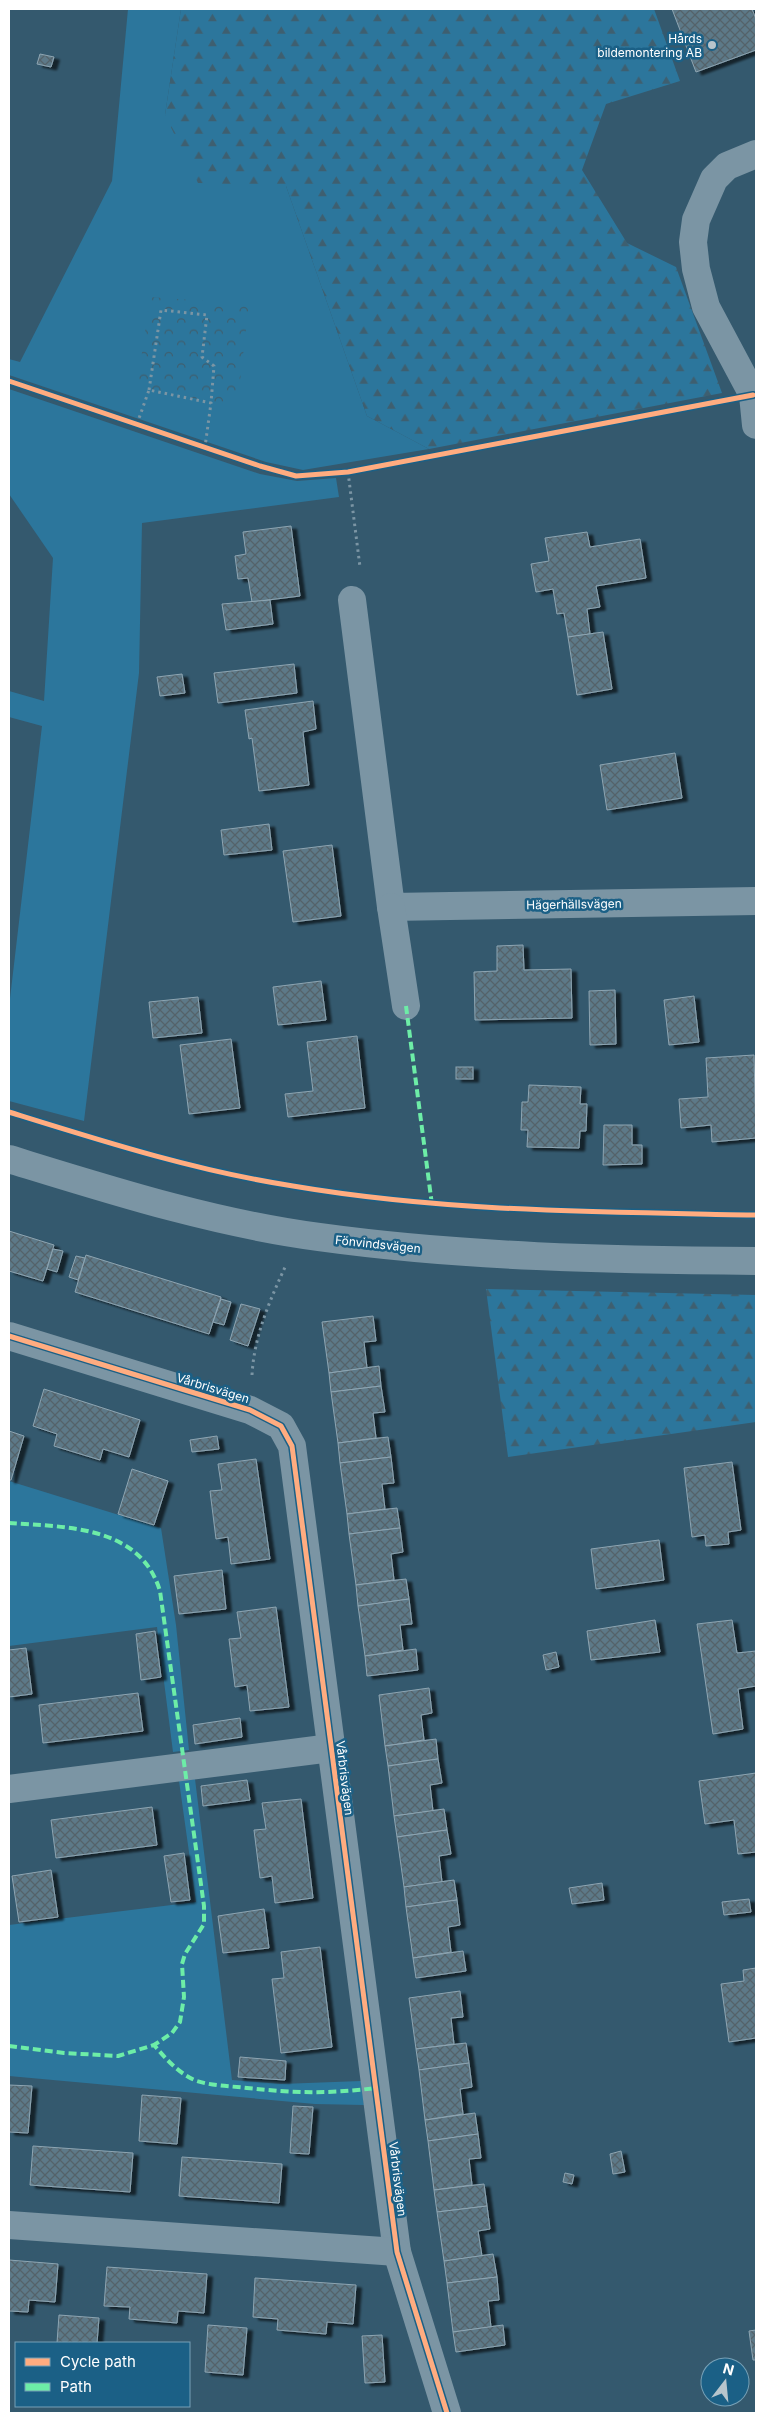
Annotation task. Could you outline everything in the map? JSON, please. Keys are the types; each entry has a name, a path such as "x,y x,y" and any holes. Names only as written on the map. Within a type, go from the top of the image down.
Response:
{"street":[{"path":"756,154 727,166 714,180 696,220 693,242 696,269 706,307 753,395 756,426"},
{"path":"352,600 391,907 406,1006"},
{"name":"Hägerhällsvägen","path":"391,907 756,901"},
{"name":"Fönvindsvägen","path":"9,1159 200,1214 318,1237 587,1260 756,1261"},
{"name":"Vårbrisvägen","path":"9,1336 250,1410 281,1426 292,1446 397,2252 447,2413"},
{"name":"Vårbrisvägen","path":"9,1789 332,1748"},
{"path":"9,2225 397,2252"}],"path":[{"path":"137,424 149,390 161,310 207,315 202,356 214,366 205,447"},
{"path":"149,390 211,403"},
{"path":"348,472 362,583 352,600"},
{"path":"250,1410 256,1346 268,1303 287,1261"}],"green space":[{"path":"128,9 181,9 165,115 286,186 367,416 429,449 303,470 266,462 9,375 9,359 20,362 112,181"},
{"path":"181,9 654,9 680,81 606,104 582,170 627,243 676,267 722,393 429,449 367,416 286,186 198,183 165,115"},
{"path":"150,297 249,304 237,407 137,387"},
{"path":"9,389 260,474 297,481 336,478 339,497 142,523 139,673 84,1121 9,1101 9,1007 42,726 9,717 9,691 44,701 53,558 9,494"},
{"path":"486,1289 756,1295 756,1422 508,1457"},
{"path":"9,1481 161,1528 176,1625 189,1750 173,1752 157,1627 9,1646"},
{"path":"195,1779 232,2080 281,2084 361,2081 364,2105 315,2104 9,2076 9,1925 196,1902 179,1781"}],"building":[{"path":"672,9 752,9 756,19 756,50 696,72"},
{"path":"40,54 54,57 51,67 37,64"},
{"path":"291,526 300,596 252,602 248,578 238,579 235,556 246,554 243,532"},
{"path":"587,532 590,547 640,539 646,578 596,586 600,607 587,609 590,634 568,637 564,613 557,614 553,589 536,592 531,564 549,561 545,538"},
{"path":"270,600 273,624 226,630 222,604"},
{"path":"603,632 612,689 577,695 568,637"},
{"path":"294,664 297,693 218,703 214,673"},
{"path":"182,674 185,693 160,696 157,677"},
{"path":"313,701 316,729 303,732 309,785 259,791 252,738 249,739 245,710"},
{"path":"675,753 682,798 607,810 600,765"},
{"path":"269,824 272,850 224,855 221,830"},
{"path":"332,845 341,916 293,922 283,851"},
{"path":"523,945 524,970 571,969 572,1018 475,1020 474,972 497,971 497,946"},
{"path":"321,981 326,1020 278,1025 273,987"},
{"path":"615,990 616,1044 590,1045 589,991"},
{"path":"694,996 699,1042 669,1045 664,1000"},
{"path":"198,997 202,1033 153,1038 149,1002"},
{"path":"357,1036 365,1108 288,1117 285,1094 313,1091 307,1042"},
{"path":"231,1039 240,1108 189,1114 180,1045"},
{"path":"754,1055 756,1138 712,1142 711,1125 681,1128 679,1099 708,1097 706,1058"},
{"path":"456,1067 473,1067 473,1079 456,1079"},
{"path":"529,1085 581,1087 580,1104 587,1104 586,1131 580,1131 579,1148 527,1147 528,1130 521,1130 522,1102 528,1102"},
{"path":"604,1125 632,1125 632,1145 642,1145 642,1164 603,1165"},
{"path":"9,1231 54,1245 43,1281 9,1271"},
{"path":"53,1249 63,1251 57,1272 47,1269"},
{"path":"86,1255 221,1297 209,1334 75,1292"},
{"path":"76,1256 85,1258 78,1280 69,1277"},
{"path":"221,1299 231,1302 224,1325 213,1322"},
{"path":"241,1304 260,1309 248,1346 230,1340"},
{"path":"373,1316 376,1341 364,1342 367,1368 329,1373 322,1322"},
{"path":"379,1366 381,1386 331,1392 329,1373"},
{"path":"381,1386 385,1412 373,1413 376,1438 338,1443 331,1392"},
{"path":"44,1389 140,1420 129,1457 103,1449 100,1460 54,1446 57,1434 33,1426"},
{"path":"9,1431 24,1436 11,1480 9,1480"},
{"path":"217,1436 219,1449 192,1452 190,1440"},
{"path":"388,1437 391,1457 340,1463 338,1443"},
{"path":"391,1457 394,1483 382,1484 385,1509 347,1514 340,1463"},
{"path":"256,1459 270,1559 231,1564 228,1537 216,1539 210,1491 222,1490 218,1464"},
{"path":"732,1462 741,1530 728,1532 729,1544 706,1546 705,1535 692,1537 684,1468"},
{"path":"132,1469 168,1481 154,1525 118,1514"},
{"path":"397,1508 400,1528 349,1534 347,1514"},
{"path":"400,1528 403,1552 391,1554 394,1580 356,1585 349,1534"},
{"path":"659,1540 664,1580 596,1589 591,1549"},
{"path":"222,1570 226,1609 179,1614 174,1576"},
{"path":"406,1579 409,1599 358,1606 356,1585"},
{"path":"409,1599 412,1624 400,1625 403,1650 365,1656 358,1606"},
{"path":"276,1607 289,1707 250,1711 247,1685 235,1687 229,1639 241,1638 237,1612"},
{"path":"655,1620 660,1652 591,1660 587,1631"},
{"path":"732,1620 737,1653 756,1651 756,1686 738,1689 743,1729 713,1734 697,1624"},
{"path":"155,1631 161,1677 141,1680 136,1634"},
{"path":"26,1648 32,1694 9,1697 9,1650"},
{"path":"416,1649 418,1670 367,1676 365,1656"},
{"path":"556,1652 559,1667 546,1670 543,1655"},
{"path":"429,1688 432,1713 421,1715 424,1740 385,1746 379,1695"},
{"path":"138,1693 143,1731 43,1743 39,1705"},
{"path":"240,1718 242,1737 195,1744 193,1725"},
{"path":"436,1739 438,1759 388,1766 385,1746"},
{"path":"438,1759 442,1783 430,1785 433,1811 394,1816 388,1766"},
{"path":"756,1773 756,1852 738,1854 734,1820 705,1824 699,1781"},
{"path":"247,1780 250,1800 203,1806 201,1786"},
{"path":"301,1799 313,1898 275,1903 272,1876 260,1878 254,1830 266,1829 262,1803"},
{"path":"152,1807 157,1845 56,1858 51,1820"},
{"path":"444,1809 447,1830 397,1837 394,1816"},
{"path":"447,1830 451,1854 439,1856 442,1882 404,1887 397,1837"},
{"path":"184,1853 190,1900 171,1902 164,1856"},
{"path":"51,1870 58,1917 19,1922 12,1876"},
{"path":"454,1880 457,1900 406,1907 404,1887"},
{"path":"602,1883 604,1900 572,1904 569,1888"},
{"path":"749,1899 751,1912 724,1915 722,1902"},
{"path":"457,1900 460,1925 448,1927 451,1952 413,1958 406,1907"},
{"path":"264,1909 269,1948 223,1953 218,1916"},
{"path":"320,1947 332,2047 281,2053 272,1979 284,1978 281,1952"},
{"path":"463,1951 466,1971 416,1978 413,1958"},
{"path":"756,1968 756,2038 729,2042 721,1984 744,1981 743,1970"},
{"path":"460,1991 463,2017 451,2018 454,2044 416,2049 409,1998"},
{"path":"466,2043 469,2063 419,2070 416,2049"},
{"path":"240,2057 286,2061 285,2080 238,2077"},
{"path":"469,2063 472,2087 460,2089 463,2114 425,2120 419,2070"},
{"path":"9,2085 32,2086 28,2133 9,2132"},
{"path":"142,2095 181,2098 177,2144 139,2141"},
{"path":"293,2106 313,2107 309,2154 290,2153"},
{"path":"475,2113 478,2134 428,2141 425,2120"},
{"path":"478,2134 481,2158 469,2159 472,2185 434,2190 428,2141"},
{"path":"33,2146 133,2153 130,2192 30,2185"},
{"path":"621,2151 625,2172 613,2174 610,2154"},
{"path":"182,2157 282,2164 279,2203 179,2196"},
{"path":"565,2173 574,2175 572,2184 563,2182"},
{"path":"484,2184 487,2206 437,2212 434,2190"},
{"path":"487,2206 490,2229 478,2231 482,2256 444,2261 437,2212"},
{"path":"493,2254 497,2277 447,2283 444,2261"},
{"path":"9,2260 58,2264 55,2302 29,2300 28,2312 9,2311"},
{"path":"107,2267 207,2274 204,2313 178,2311 177,2323 129,2319 130,2307 104,2306"},
{"path":"497,2277 499,2300 488,2301 491,2327 453,2332 447,2283"},
{"path":"255,2278 356,2285 353,2324 327,2322 326,2334 277,2330 278,2319 253,2317"},
{"path":"59,2315 99,2318 97,2342 57,2342"},
{"path":"208,2325 247,2328 243,2375 205,2372"},
{"path":"503,2325 505,2345 456,2352 453,2332"},
{"path":"756,2330 756,2360 753,2360 749,2331"},
{"path":"382,2335 385,2382 365,2383 362,2336"}],"marked path":[{"path":"406,1006 432,1205"},
{"path":"9,1523 76,1529 98,1534 118,1542 136,1553 150,1569 160,1591 204,1906 204,1924 185,1954 182,1964 184,1997 180,2022 172,2033 154,2045"},
{"path":"9,2046 64,2053 118,2056 154,2045 168,2061 184,2074 197,2081 209,2084 296,2092 327,2092 376,2088"}],"cycle path":[{"path":"9,381 260,466 296,476 348,472 753,395"},
{"path":"9,1112 185,1164 257,1180 350,1195 466,1206 524,1209 756,1215"},
{"path":"9,1336 250,1410 281,1426 292,1446 397,2252 447,2413"}],"place":[{"name":"Hårds bildemontering AB","path":"712,45"}]}
